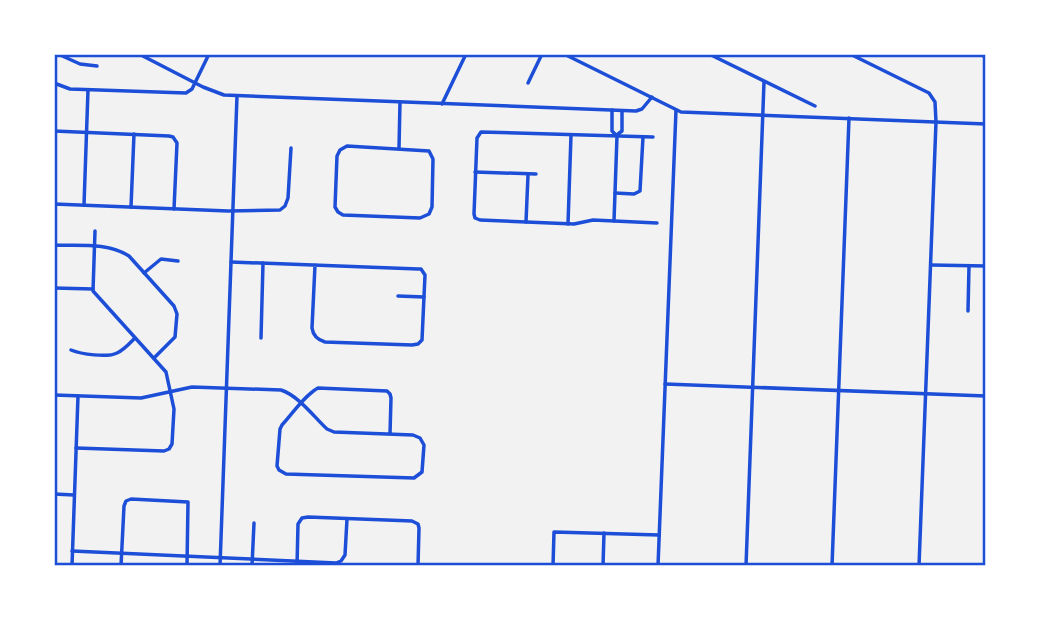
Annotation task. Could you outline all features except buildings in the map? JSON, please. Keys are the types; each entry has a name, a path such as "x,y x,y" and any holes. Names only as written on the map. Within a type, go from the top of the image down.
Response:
{"street":[{"path":"58,54 80,64 97,66"},
{"path":"139,54 220,94 622,111 641,110 652,97"},
{"path":"54,83 70,89 181,93 190,91 209,54"},
{"path":"442,104 466,54"},
{"path":"528,83 542,54"},
{"path":"564,54 687,113 986,124"},
{"path":"709,54 815,106"},
{"path":"850,54 861,57 931,95 935,102 919,566"},
{"path":"982,54 986,59"},
{"path":"746,566 764,82"},
{"path":"84,205 88,90"},
{"path":"220,566 237,95"},
{"path":"398,148 400,102"},
{"path":"612,110 612,131 617,136"},
{"path":"658,566 676,110"},
{"path":"614,221 617,136 621,131 622,111"},
{"path":"832,566 849,118"},
{"path":"54,131 173,137 176,140 174,208"},
{"path":"653,137 481,132 477,138 474,214 477,219 526,222 568,224 593,220 657,223"},
{"path":"131,207 134,134"},
{"path":"568,224 571,134"},
{"path":"615,193 634,194 640,191 643,136"},
{"path":"347,146 398,148 427,150 433,157 432,206 429,214 423,218 408,218 343,215 336,211 337,156 340,150 347,146"},
{"path":"54,204 277,211 285,206 288,198 291,148"},
{"path":"475,172 536,174"},
{"path":"526,222 528,174"},
{"path":"76,448 167,450 172,444 174,409 165,370 93,289 95,232"},
{"path":"54,246 112,248 121,251 129,256 174,306 177,314 175,337 154,358"},
{"path":"144,274 161,259 178,261"},
{"path":"231,262 263,264 315,265 421,269 425,275 423,338 418,344 322,341 316,337 312,328 315,265"},
{"path":"261,338 263,264"},
{"path":"931,265 986,266"},
{"path":"968,311 969,266"},
{"path":"54,288 93,289"},
{"path":"398,296 424,297"},
{"path":"71,350 81,354 113,355 135,338"},
{"path":"665,384 986,396"},
{"path":"54,395 141,398 192,387 281,390 290,393 301,404 331,432 413,435 420,438 424,445 422,472 419,475 411,478 282,472 277,466 279,432 282,425 301,404 313,391 318,388 387,391 391,398 390,434"},
{"path":"72,566 78,396"},
{"path":"54,494 74,495"},
{"path":"121,566 124,506 126,501 131,499 187,501 187,566"},
{"path":"297,564 298,524 302,518 308,517 415,522 419,528 418,566"},
{"path":"72,551 188,555 297,564 336,563 345,555 347,519"},
{"path":"252,566 254,523"},
{"path":"553,566 554,532 659,535"},
{"path":"603,566 604,533"},
{"path":"376,566 403,566"}]}
